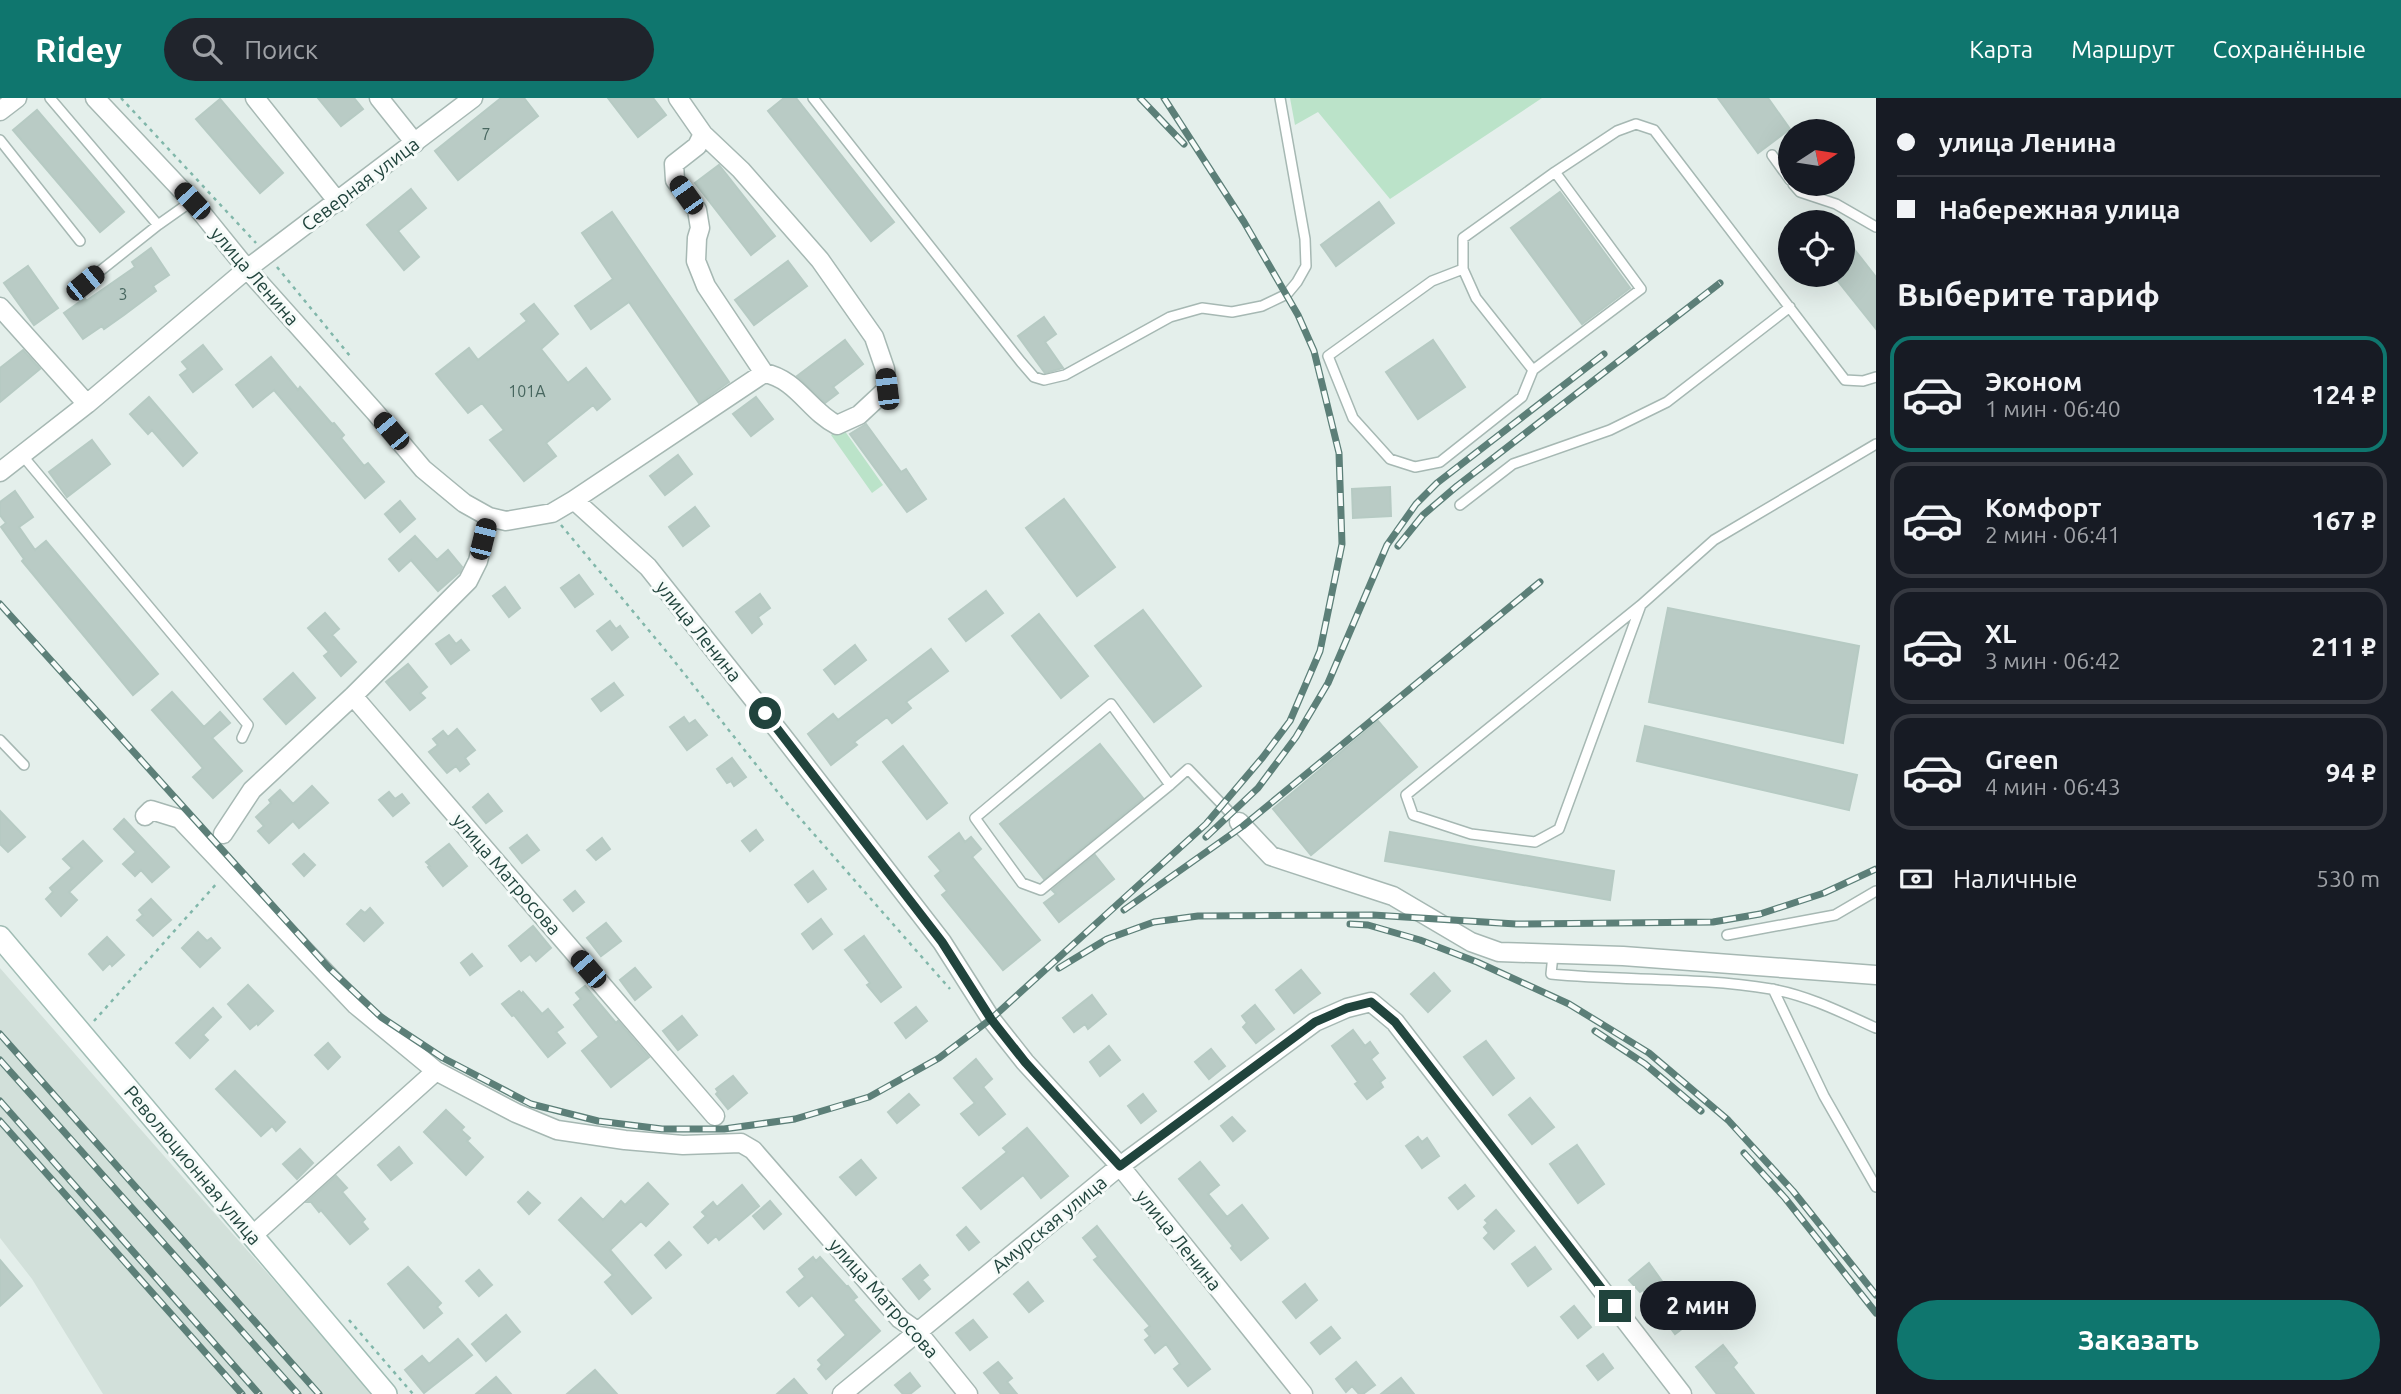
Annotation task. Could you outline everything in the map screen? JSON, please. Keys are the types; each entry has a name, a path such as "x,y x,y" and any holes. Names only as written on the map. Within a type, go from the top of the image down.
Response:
{"main road":[{"name":"Революционная улица","path":"0,937 387,1394"}],"street":[{"path":"0,111 17,98"},
{"name":"улица Ленина","path":"95,98 192,201 247,269 423,469 464,503 489,517 506,521 552,513 574,500 648,567 942,942 991,1019 1025,1062 1120,1166 1303,1394"},
{"path":"256,98 338,202"},
{"path":"379,98 415,143"},
{"name":"Северная улица","path":"0,472 87,404 247,269 473,98"},
{"path":"574,500 764,373 779,375 824,418 837,425 859,415 887,389 885,369 874,337 820,260 741,170 703,134 678,98"},
{"path":"703,134 696,146 674,164 675,180 697,210 701,228 697,238 696,261 706,286 764,373"},
{"path":"0,307 87,404"},
{"path":"223,834 252,790 353,696 468,582 478,561 489,517"},
{"name":"улица Матросова","path":"353,696 715,1115"},
{"path":"145,816 151,810 180,819 356,1005 436,1072 252,1236"},
{"path":"1239,822 1272,856 1393,896 1471,942 1499,952 1623,956 1876,975"},
{"name":"Амурская улица","path":"842,1394 1120,1166 1315,1022 1347,1008 1371,1002 1395,1022 1682,1394"},
{"name":"улица Матросова","path":"436,1072 516,1113 557,1130 683,1145 741,1143 753,1150 900,1319 917,1331 968,1394"}],"lane":[{"path":"50,98 158,225"},
{"path":"813,98 1021,362 1034,376 1044,380 1065,375 1170,317 1202,308 1232,312 1262,306 1287,294 1306,266 1305,239 1280,98"},
{"path":"1533,370 1476,298 1463,269 1463,238 1617,131 1636,124 1654,130 1845,380 1863,381 1876,377"},
{"path":"0,140 80,241"},
{"path":"1772,155 1778,163"},
{"path":"1463,269 1432,281 1328,356 1353,418 1390,459 1415,467 1440,462 1522,397 1533,370 1641,289 1555,172"},
{"path":"1812,196 1836,204 1876,228"},
{"path":"85,283 192,201"},
{"path":"1460,505 1513,464 1610,430 1667,402 1790,307"},
{"path":"1641,605 1559,829 1535,842 1471,834 1413,815 1406,794 1641,605 1714,540 1876,444"},
{"path":"22,455 247,725 242,738"},
{"path":"1170,785 1111,704 975,818 1022,883 1041,890 1170,785 1188,769 1239,822"},
{"path":"0,740 24,765"},
{"path":"1727,935 1835,915 1876,891"},
{"path":"1553,955 1552,974 1589,978 1702,981 1773,989 1834,1009 1876,1028"},
{"path":"1773,989 1824,1096 1876,1187"}],"path":[{"path":"121,98 267,254 350,357"},
{"path":"552,513 784,800 952,990"},
{"path":"92,1024 229,870"}],"shaded area":[{"path":"0,968 374,1394 103,1394 32,1279 0,1238"}],"green space":[{"path":"1290,98 1542,98 1390,199 1318,112 1295,125"},
{"path":"842,427 883,485 872,493 831,435"}],"building":[{"path":"318,98 354,98 363,109 341,126"},
{"path":"501,98 524,98 538,116 458,180 435,151"},
{"path":"608,98 653,98 666,115 638,137"},
{"path":"784,98 796,98 894,222 871,241 768,111"},
{"path":"1718,98 1768,98 1783,119 1778,119 1778,138 1758,153"},
{"path":"220,99 283,173 260,193 196,119"},
{"path":"37,110 124,212 100,232 13,130"},
{"path":"719,165 775,236 751,255 695,183"},
{"path":"411,189 426,208 398,231 419,257 404,270 367,225"},
{"path":"1560,192 1630,288 1582,324 1511,228"},
{"path":"1379,202 1394,223 1336,266 1321,245"},
{"path":"612,212 729,382 699,403 629,302 591,329 575,306 613,279 582,233"},
{"path":"151,248 169,275 153,286 156,291 124,315 83,339 64,313 135,267 132,262"},
{"path":"1855,250 1876,277 1876,329 1843,287 1855,287"},
{"path":"788,261 807,286 754,325 735,300"},
{"path":"28,266 58,308 34,325 4,283"},
{"path":"534,304 558,334 541,349 568,383 586,368 610,399 597,410 593,405 546,443 556,456 524,481 490,440 504,430 482,403 468,413 436,374 469,348 478,360 527,321 521,314"},
{"path":"1044,317 1056,334 1045,342 1063,368 1045,373 1018,336"},
{"path":"845,340 863,364 833,387 838,393 825,403 797,376"},
{"path":"1433,340 1465,387 1418,419 1386,372"},
{"path":"203,345 222,369 193,392 180,375 188,369 182,362"},
{"path":"23,350 40,369 0,402 0,368"},
{"path":"271,357 298,390 300,387 332,424 334,423 344,435 341,438 364,466 368,463 384,482 365,498 274,390 253,407 236,385"},
{"path":"149,397 197,453 183,466 152,430 148,434 130,414"},
{"path":"756,397 773,419 751,436 733,414"},
{"path":"866,424 901,472 906,469 926,499 907,512 850,434"},
{"path":"92,440 110,464 67,497 49,472"},
{"path":"678,455 692,474 665,495 650,476"},
{"path":"1390,487 1391,516 1353,518 1352,489"},
{"path":"15,491 33,517 19,527 35,550 46,541 158,674 133,695 22,561 24,559 1,527 6,523 0,515 0,502"},
{"path":"1064,499 1115,567 1077,596 1026,528"},
{"path":"400,501 415,519 400,532 385,514"},
{"path":"695,507 709,526 683,546 669,527"},
{"path":"415,536 437,560 448,550 462,567 460,572 438,591 411,560 399,571 389,559"},
{"path":"579,575 593,594 575,607 561,588"},
{"path":"505,587 520,608 509,617 493,596"},
{"path":"986,591 1003,613 966,641 949,619"},
{"path":"760,594 770,608 758,617 762,624 752,633 736,612"},
{"path":"1668,608 1859,646 1843,743 1649,702"},
{"path":"1143,610 1201,686 1154,722 1095,646"},
{"path":"325,613 339,629 332,635 356,662 341,676 324,656 329,652 308,628"},
{"path":"1039,614 1088,676 1061,698 1012,636"},
{"path":"610,621 616,629 620,626 628,637 612,650 597,631"},
{"path":"449,635 456,644 461,640 469,650 451,664 436,644"},
{"path":"855,645 866,660 835,684 824,670"},
{"path":"931,649 948,671 906,702 911,708 892,723 887,717 854,742 857,745 831,765 808,734 833,714 838,720"},
{"path":"408,664 427,687 420,693 425,698 410,710 386,682"},
{"path":"293,673 315,698 286,724 264,699"},
{"path":"614,683 623,695 601,711 592,699"},
{"path":"172,692 204,727 220,712 230,723 212,738 242,771 213,798 193,777 203,768 152,710"},
{"path":"684,717 689,724 695,720 707,735 687,750 670,727"},
{"path":"1378,721 1417,767 1311,855 1273,809"},
{"path":"1645,726 1857,775 1849,810 1637,761"},
{"path":"457,729 475,750 465,758 469,764 460,771 456,766 447,773 429,752 438,745 433,739 443,731 448,737"},
{"path":"1100,744 1143,798 1044,879 1000,824"},
{"path":"903,746 947,803 927,819 883,762"},
{"path":"732,758 746,777 734,786 731,781 727,783 717,769"},
{"path":"312,786 328,803 299,828 293,821 269,843 258,831 264,826 256,817 280,790 293,804"},
{"path":"389,792 395,799 402,794 409,803 393,816 379,800"},
{"path":"488,794 502,811 486,823 473,807"},
{"path":"0,811 25,837 8,852 0,844"},
{"path":"124,819 169,867 152,882 141,870 135,876 123,864 136,852 114,829"},
{"path":"756,830 763,840 750,851 742,841"},
{"path":"1390,832 1614,871 1610,900 1385,861"},
{"path":"959,833 965,842 971,837 981,849 972,857 1040,940 1003,970 942,895 947,891 935,876 941,871 929,857"},
{"path":"527,835 539,850 522,863 510,848"},
{"path":"602,838 610,849 596,860 587,850"},
{"path":"83,841 102,861 69,892 77,900 61,916 46,899 53,892 50,888 72,868 63,859"},
{"path":"449,844 467,866 443,886 426,862"},
{"path":"304,854 315,865 304,876 293,864"},
{"path":"1095,855 1114,879 1059,922 1044,903 1056,894 1052,890"},
{"path":"813,871 826,889 808,902 795,885"},
{"path":"575,891 584,902 573,911 564,900"},
{"path":"151,899 171,920 153,936 137,920 143,915 139,910"},
{"path":"370,908 383,923 364,941 347,924 361,910 365,913"},
{"path":"821,919 832,934 813,949 802,934"},
{"path":"606,923 621,941 601,956 587,938"},
{"path":"533,926 551,948 536,961 530,954 521,961 509,946"},
{"path":"198,932 207,941 211,938 220,948 200,967 182,948"},
{"path":"864,936 901,987 881,1002 845,950"},
{"path":"107,937 124,955 103,970 89,954"},
{"path":"472,954 482,966 470,975 461,963"},
{"path":"635,968 651,987 635,1000 620,980"},
{"path":"1301,970 1320,993 1294,1013 1276,990"},
{"path":"1434,973 1450,991 1428,1012 1411,994"},
{"path":"248,985 273,1011 250,1029 228,1004"},
{"path":"585,986 649,1057 611,1087 582,1051 599,1037 574,1005 581,999 576,993"},
{"path":"519,991 522,994 523,992 542,1014 548,1009 563,1027 556,1032 565,1043 548,1057 502,1004"},
{"path":"1092,995 1106,1014 1088,1029 1085,1024 1074,1032 1063,1018"},
{"path":"1255,1005 1274,1029 1256,1043 1243,1027 1247,1023 1242,1016"},
{"path":"916,1007 927,1021 906,1038 895,1023"},
{"path":"213,1008 221,1017 203,1035 208,1040 190,1058 176,1043"},
{"path":"682,1016 697,1035 678,1050 663,1031"},
{"path":"1353,1030 1365,1046 1370,1042 1378,1053 1371,1059 1385,1078 1380,1082 1383,1087 1367,1099 1332,1046"},
{"path":"1486,1041 1514,1078 1493,1095 1464,1057"},
{"path":"328,1043 340,1057 328,1069 315,1055"},
{"path":"1109,1046 1120,1060 1100,1076 1090,1062"},
{"path":"1211,1049 1225,1066 1209,1079 1195,1062"},
{"path":"976,1059 992,1079 983,1087 1005,1114 979,1135 961,1114 975,1103 954,1078"},
{"path":"235,1071 285,1122 276,1131 272,1126 261,1136 216,1089"},
{"path":"733,1076 747,1093 728,1109 716,1094 716,1089"},
{"path":"909,1094 919,1105 897,1123 888,1112"},
{"path":"1143,1094 1156,1111 1141,1123 1128,1106"},
{"path":"1530,1098 1554,1127 1532,1144 1509,1115"},
{"path":"446,1110 464,1127 461,1130 470,1138 467,1141 483,1157 466,1175 424,1132"},
{"path":"1232,1117 1245,1131 1233,1141 1221,1126"},
{"path":"1027,1128 1068,1176 1041,1198 1023,1175 981,1209 963,1188 1007,1152 1003,1148"},
{"path":"1418,1137 1422,1142 1427,1138 1439,1156 1422,1168 1406,1146"},
{"path":"1577,1145 1604,1184 1578,1203 1550,1164"},
{"path":"399,1147 412,1163 391,1180 378,1165"},
{"path":"300,1149 313,1163 297,1179 283,1164"},
{"path":"861,1160 876,1178 856,1195 840,1177"},
{"path":"1200,1162 1219,1185 1208,1194 1227,1217 1242,1205 1268,1238 1241,1260 1231,1248 1233,1246 1179,1179"},
{"path":"336,1176 347,1188 342,1192 365,1219 362,1222 368,1229 350,1244 321,1210 319,1212 311,1202 307,1202"},
{"path":"648,1183 668,1204 646,1226 641,1221 610,1250 651,1298 632,1314 605,1282 613,1275 559,1220 581,1198 603,1220 621,1201 625,1205"},
{"path":"742,1185 759,1206 719,1240 716,1236 708,1243 694,1227 706,1216 702,1212 713,1202 717,1207"},
{"path":"1465,1185 1474,1196 1458,1209 1449,1198"},
{"path":"528,1192 540,1203 529,1214 518,1202"},
{"path":"770,1201 781,1214 764,1229 753,1216"},
{"path":"1496,1210 1514,1231 1494,1249 1484,1238 1489,1233 1484,1227 1488,1223 1485,1220"},
{"path":"1097,1226 1210,1369 1188,1386 1174,1369 1180,1364 1166,1344 1155,1353 1145,1340 1150,1336 1145,1330 1150,1326 1094,1260 1098,1257 1083,1238"},
{"path":"966,1227 979,1242 969,1250 957,1235"},
{"path":"669,1242 681,1255 666,1268 655,1255"},
{"path":"1535,1247 1551,1269 1528,1286 1512,1264"},
{"path":"813,1257 816,1261 820,1257 848,1286 857,1297 853,1300 880,1331 826,1379 818,1369 822,1365 818,1360 846,1335 812,1295 799,1306 787,1292 805,1277 799,1269"},
{"path":"0,1260 22,1286 0,1306"},
{"path":"1649,1263 1691,1322 1675,1334 1643,1290 1640,1292 1629,1280"},
{"path":"920,1265 928,1275 922,1280 930,1289 919,1299 903,1279"},
{"path":"408,1267 441,1303 437,1307 442,1313 424,1328 388,1284"},
{"path":"479,1270 492,1285 479,1296 466,1281"},
{"path":"1028,1282 1043,1301 1029,1312 1014,1294"},
{"path":"1305,1284 1317,1300 1296,1318 1283,1302"},
{"path":"1574,1306 1591,1327 1578,1338 1561,1317"},
{"path":"506,1315 520,1332 486,1361 472,1344"},
{"path":"973,1320 987,1337 970,1350 956,1333"},
{"path":"1331,1327 1340,1338 1320,1354 1311,1343"},
{"path":"458,1339 472,1355 424,1393 405,1370 422,1356 429,1364"},
{"path":"1723,1345 1737,1363 1733,1367 1754,1394 1717,1394 1696,1367"},
{"path":"1603,1354 1613,1368 1598,1380 1587,1366"},
{"path":"998,1362 1012,1378 1007,1382 1017,1394 1001,1394 984,1373"},
{"path":"1356,1362 1375,1385 1363,1394 1359,1394 1352,1386 1346,1392 1336,1379"},
{"path":"595,1370 617,1394 567,1394"},
{"path":"910,1373 920,1386 910,1394 903,1394 895,1385"},
{"path":"496,1377 511,1394 476,1394"},
{"path":"1401,1378 1414,1394 1381,1394"},
{"path":"794,1379 807,1394 777,1394"}],"railway":[{"path":"1140,98 1184,144"},
{"path":"0,604 329,968 381,1017 443,1058 531,1104 598,1121 662,1129 724,1129 795,1119 869,1097 939,1058 991,1019 1206,824 1290,721 1320,651 1342,544 1339,453 1314,351 1298,315 1244,222 1164,98"},
{"path":"1398,546 1423,515 1457,486 1720,283"},
{"path":"1206,837 1258,788 1296,737 1328,683 1387,545 1416,504 1437,483 1604,354"},
{"path":"1124,910 1243,826 1540,582"},
{"path":"1059,968 1107,939 1154,922 1198,916 1373,915 1516,924 1713,922 1760,914 1824,893 1876,869"},
{"path":"1350,924 1368,925 1420,940 1477,962 1569,1004 1649,1053 1728,1120 1793,1191 1876,1295"},
{"path":"1595,1031 1645,1064 1701,1111"},
{"path":"0,1034 319,1394"},
{"path":"0,1060 298,1394"},
{"path":"0,1101 259,1394"},
{"path":"0,1121 242,1394"},
{"path":"1744,1153 1785,1198 1876,1313"}],"route":[{"path":"765,713 942,942 991,1019 1025,1062 1120,1166 1315,1022 1347,1008 1371,1002 1395,1022 1615,1306"}]}
